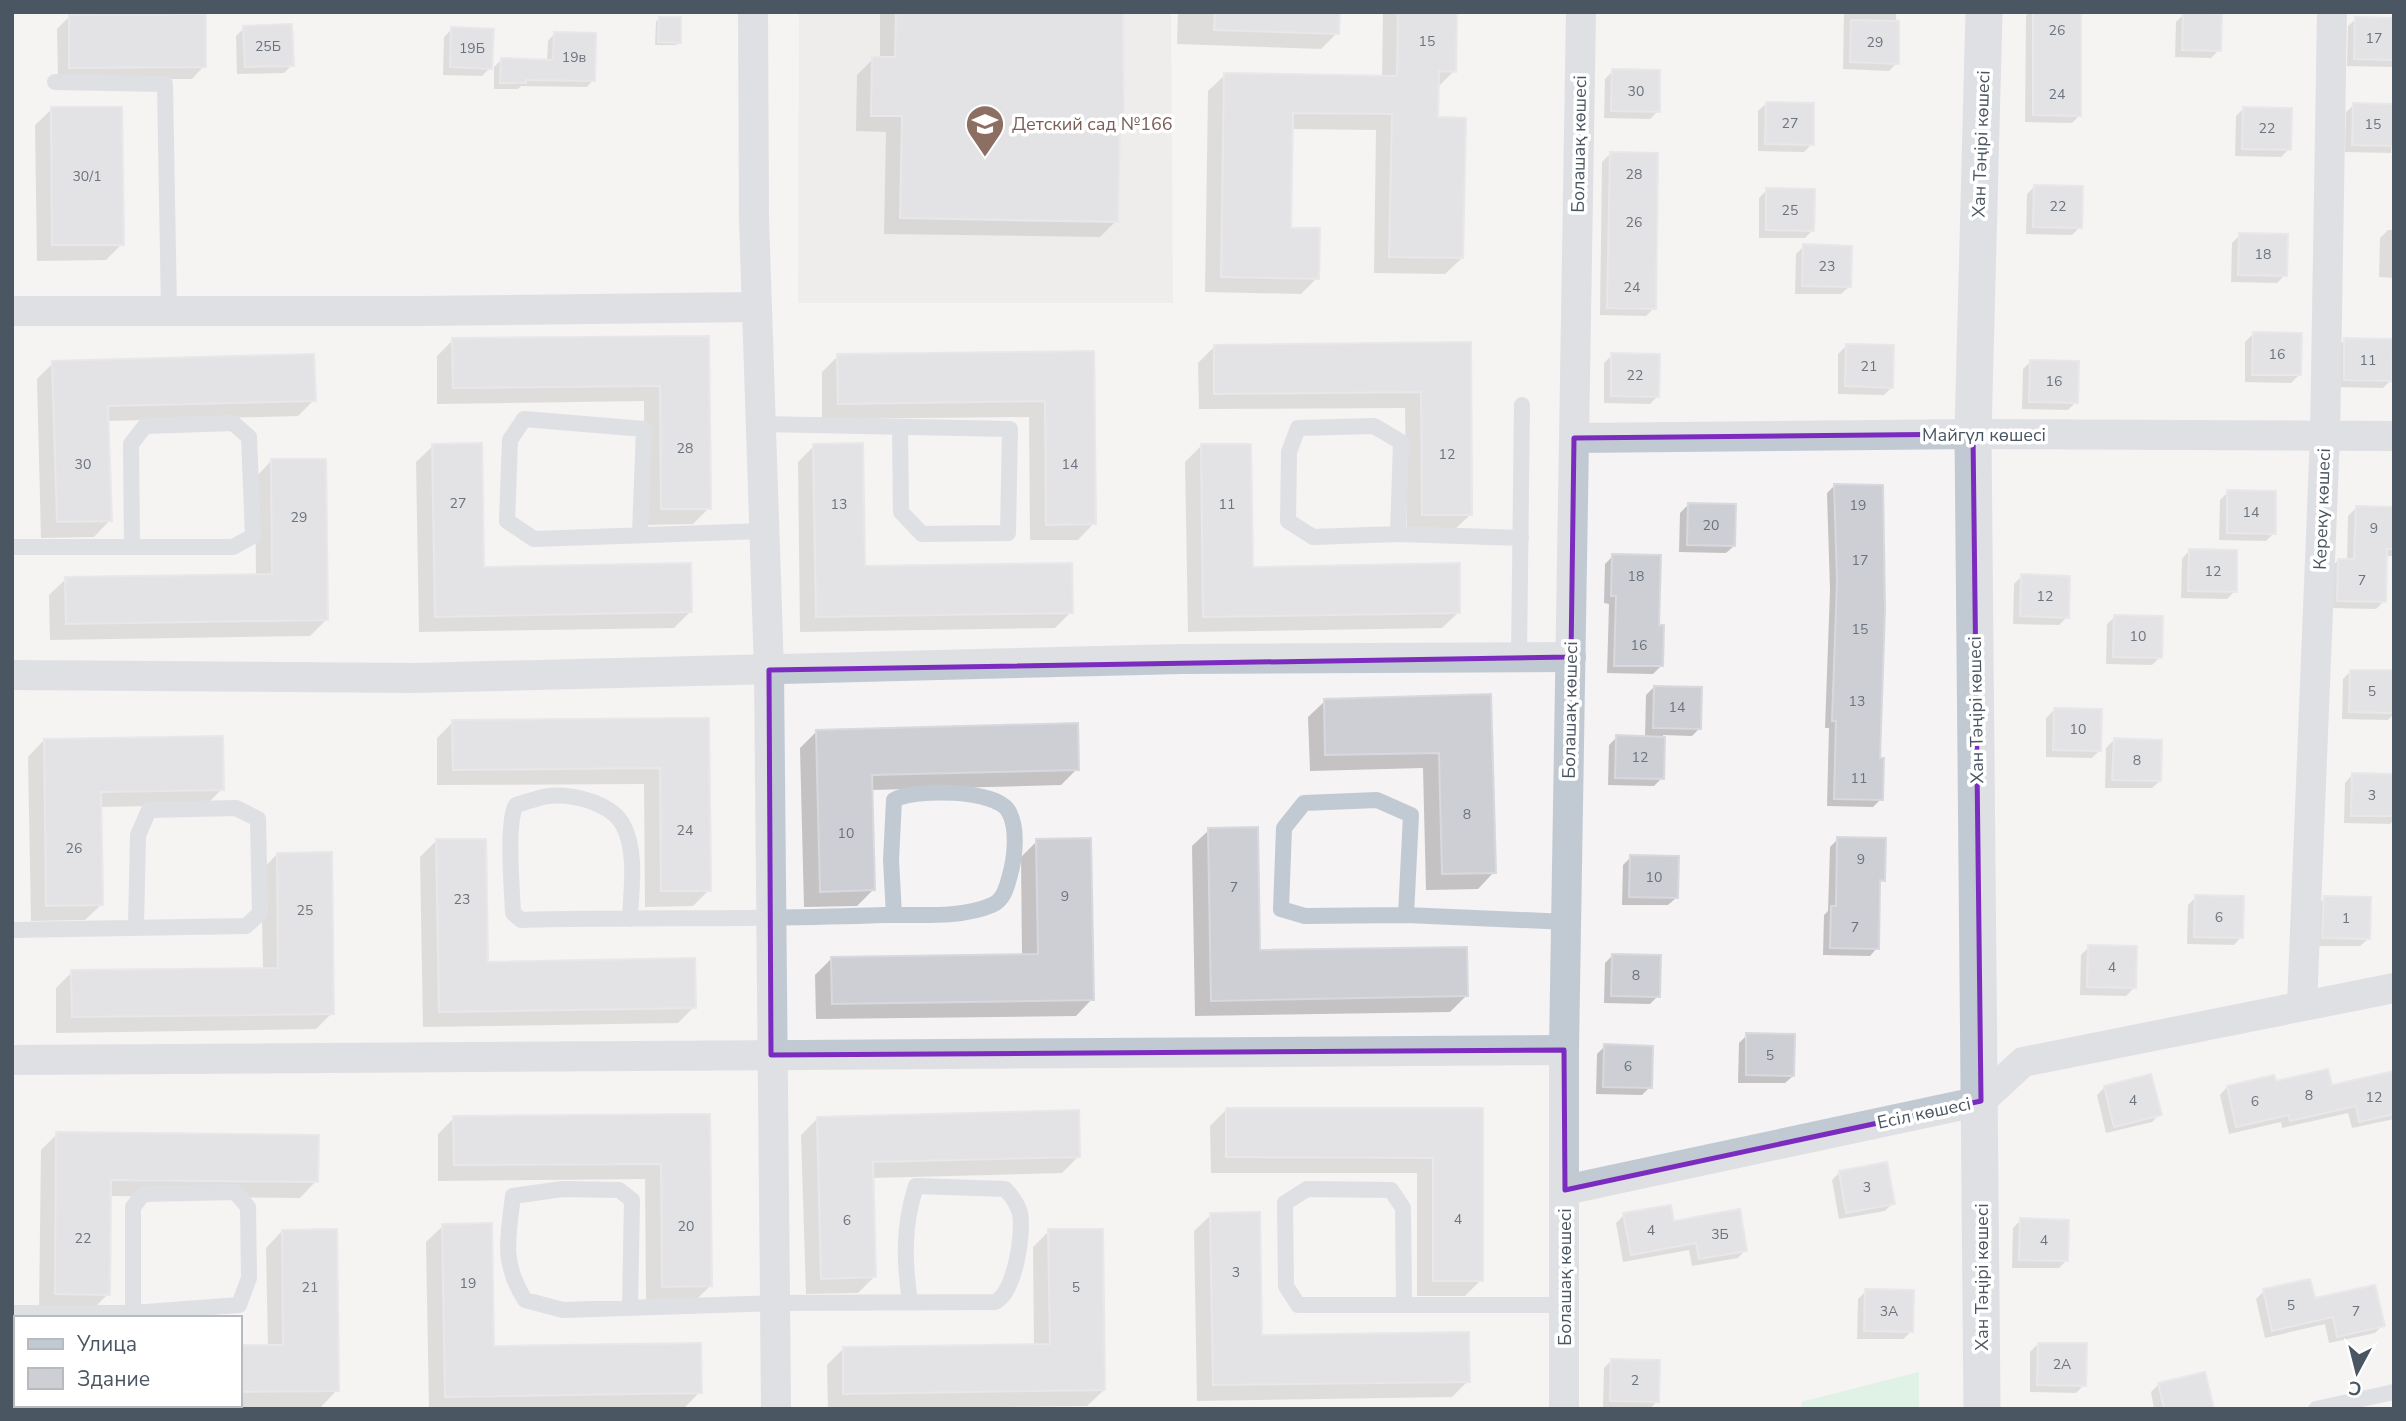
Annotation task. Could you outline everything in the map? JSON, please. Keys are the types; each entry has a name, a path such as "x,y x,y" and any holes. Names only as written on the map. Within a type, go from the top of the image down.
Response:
{"street":[{"path":"753,12 757,307 769,670 776,1409"},
{"name":"Болашақ көшесі","path":"1564,1409 1564,1050 1581,12"},
{"name":"Хан Тәңірі көшесі","path":"1982,1409 1973,434 1984,12"},
{"name":"Кереку көшесі","path":"2302,1006 2325,436 2332,12"},
{"path":"12,311 757,307"},
{"name":"Майгүл көшесі","path":"1574,438 1973,434 2394,436"},
{"path":"12,675 414,678 1182,659 1571,657"},
{"name":"Есіл көшесі","path":"1565,1190 1981,1101 2024,1062 2394,988"},
{"path":"12,1060 1564,1050"}],"lane":[{"path":"55,82 165,84 169,311"},
{"path":"1519,657 1522,405"},
{"path":"640,534 643,429 524,419 510,440 507,521 534,539 764,531"},
{"path":"12,547 132,547 233,547 253,536 248,437 233,423 145,426 131,444 132,547"},
{"path":"761,424 1010,429 1008,533 922,534 901,512 900,427"},
{"path":"1398,534 1401,442 1374,426 1298,428 1289,452 1288,521 1313,537 1398,534 1521,538"},
{"path":"630,919 632,864 624,826 610,812 596,802 550,796 516,805 510,815 509,825 513,913 521,920 773,920 943,913 995,905 1006,892 1014,862 1014,828 1009,810 996,801 952,791 894,800 891,860 894,915"},
{"path":"1406,915 1412,815 1377,800 1304,803 1283,828 1281,909 1304,916 1406,915 1568,922"},
{"path":"12,930 246,926 260,913 258,819 236,808 149,810 138,835 136,926"},
{"path":"629,1308 632,1200 619,1190 562,1189 513,1196 506,1251 512,1279 525,1300 563,1310 629,1308 776,1303 987,1303 1002,1299 1012,1282 1020,1214 1014,1199 1005,1189 916,1186 907,1215 904,1260 910,1302"},
{"path":"1404,1303 1403,1208 1391,1190 1307,1189 1285,1203 1286,1286 1298,1305 1564,1305"},
{"path":"12,1313 133,1313 239,1305 249,1278 248,1206 235,1192 143,1194 133,1207 133,1313"},
{"path":"2316,1409 2394,1392"}],"highlighted area":[{"path":"1973,434 1981,1101 1565,1190 1564,1050 771,1055 769,670 1571,657 1574,438"}],"shaded area":[{"name":"Детский сад №166","path":"799,12 1171,12 1173,303 798,303"}],"green space":[{"path":"1919,1372 1919,1409 1802,1409 1801,1402"}],"building":[{"path":"896,12 1123,12 1124,126 1120,126 1118,222 900,218 902,116 871,116 872,57 895,57"},
{"path":"1215,12 1340,12 1339,34 1214,30"},
{"path":"1398,12 1457,12 1456,72 1439,71 1438,117 1466,118 1463,258 1389,257 1392,114 1293,113 1291,228 1320,228 1319,279 1221,277 1224,73 1397,76"},
{"path":"2033,12 2081,12 2081,116 2033,115"},
{"path":"2183,12 2222,14 2221,51 2182,50"},
{"path":"206,14 206,67 69,68 69,15"},
{"path":"659,17 681,17 681,43 658,42"},
{"path":"2355,17 2394,18 2394,60 2354,59"},
{"path":"1851,20 1899,21 1899,64 1850,62"},
{"path":"292,24 294,66 245,67 243,26"},
{"path":"451,27 494,29 492,69 450,67"},
{"path":"554,32 596,33 595,81 526,80 526,83 500,83 501,58 553,60"},
{"path":"1612,69 1660,70 1660,112 1611,111"},
{"path":"1766,102 1814,103 1814,145 1765,144"},
{"path":"2353,103 2394,104 2394,146 2352,145"},
{"path":"51,107 122,107 124,245 52,245"},
{"path":"2243,107 2292,108 2291,150 2242,149"},
{"path":"1610,152 1658,153 1656,309 1607,308"},
{"path":"2034,185 2083,186 2082,228 2033,227"},
{"path":"1766,188 1815,189 1814,231 1766,230"},
{"path":"2239,233 2288,234 2287,276 2238,275"},
{"path":"1803,244 1852,246 1851,287 1802,286"},
{"path":"2253,332 2302,333 2301,375 2252,375"},
{"path":"709,336 711,509 661,509 660,386 453,388 452,338"},
{"path":"2344,338 2393,339 2392,381 2344,380"},
{"path":"1471,342 1472,515 1422,515 1421,392 1214,394 1214,345"},
{"path":"1846,344 1894,345 1893,388 1845,386"},
{"path":"1094,351 1096,524 1046,525 1045,401 838,404 837,354"},
{"path":"1611,353 1660,354 1659,397 1611,396"},
{"path":"314,354 316,401 108,406 112,521 57,522 52,361"},
{"path":"2030,360 2079,361 2078,403 2029,402"},
{"path":"482,443 484,567 691,563 692,612 435,617 432,444"},
{"path":"863,443 865,566 1072,563 1073,613 816,617 813,444"},
{"path":"1201,444 1251,444 1253,567 1460,563 1460,613 1203,617"},
{"path":"271,459 326,459 328,620 66,624 65,577 272,574"},
{"path":"1834,484 1883,485 1885,609 1880,758 1884,758 1883,800 1834,799 1836,721 1832,721 1837,581"},
{"path":"2227,490 2276,491 2276,534 2227,533"},
{"path":"1688,503 1736,504 1735,546 1687,545"},
{"path":"2356,506 2394,507 2394,549 2387,549 2386,602 2337,601 2338,559 2354,559"},
{"path":"2189,549 2237,550 2237,592 2188,591"},
{"path":"1612,554 1661,555 1659,625 1664,625 1663,666 1614,666 1616,596 1611,596"},
{"path":"2021,574 2070,576 2069,618 2020,616"},
{"path":"2114,615 2163,616 2162,658 2113,657"},
{"path":"2350,670 2394,670 2394,713 2349,712"},
{"path":"1654,686 1702,687 1701,729 1653,728"},
{"path":"1491,694 1496,873 1442,874 1439,753 1325,755 1324,699"},
{"path":"2054,708 2102,709 2101,751 2053,750"},
{"path":"709,718 711,891 661,891 660,768 453,770 452,720"},
{"path":"1078,723 1079,770 872,775 875,890 820,892 816,730"},
{"path":"1616,735 1665,737 1664,779 1615,778"},
{"path":"223,736 224,790 101,792 103,905 46,906 44,739"},
{"path":"2114,738 2162,740 2161,781 2112,780"},
{"path":"2352,773 2394,774 2394,816 2351,816"},
{"path":"1258,827 1260,950 1467,947 1468,996 1211,1001 1208,828"},
{"path":"1837,837 1886,838 1885,881 1880,880 1879,949 1830,948 1831,906 1836,906"},
{"path":"1091,838 1094,1000 832,1004 831,957 1038,954 1036,839"},
{"path":"436,839 486,839 488,962 695,958 696,1008 439,1012"},
{"path":"332,852 334,1014 72,1017 71,970 278,968 277,853"},
{"path":"1630,855 1679,856 1678,898 1629,897"},
{"path":"2195,895 2244,896 2243,938 2194,937"},
{"path":"2324,896 2371,897 2370,939 2322,938"},
{"path":"2088,945 2137,946 2136,988 2087,987"},
{"path":"1612,954 1661,955 1660,997 1611,996"},
{"path":"1746,1033 1795,1034 1794,1076 1746,1075"},
{"path":"1604,1044 1653,1046 1652,1088 1603,1087"},
{"path":"2328,1069 2332,1085 2394,1071 2394,1114 2359,1122 2356,1106 2290,1121 2289,1115 2236,1127 2227,1086 2274,1075 2276,1081"},
{"path":"2151,1074 2162,1115 2114,1127 2104,1086"},
{"path":"1226,1108 1483,1108 1483,1281 1433,1281 1433,1158 1226,1157"},
{"path":"1079,1110 1080,1157 873,1162 876,1277 821,1279 817,1117"},
{"path":"710,1114 712,1286 662,1287 661,1164 454,1165 453,1116"},
{"path":"56,1132 319,1135 318,1182 111,1180 110,1295 55,1294"},
{"path":"1887,1162 1895,1204 1846,1213 1839,1171"},
{"path":"1671,1205 1674,1221 1740,1209 1747,1251 1699,1259 1696,1243 1631,1255 1623,1213"},
{"path":"1260,1212 1262,1335 1469,1332 1470,1382 1213,1385 1210,1213"},
{"path":"2020,1218 2069,1220 2068,1261 2019,1260"},
{"path":"492,1223 494,1346 701,1343 702,1393 445,1397 442,1224"},
{"path":"337,1229 339,1391 242,1392 242,1345 283,1345 282,1230"},
{"path":"1048,1229 1103,1229 1105,1390 843,1394 843,1347 1050,1344"},
{"path":"2310,1279 2315,1298 2375,1285 2385,1326 2337,1337 2333,1317 2272,1331 2263,1289"},
{"path":"1865,1289 1914,1290 1913,1332 1864,1331"},
{"path":"2038,1343 2087,1343 2086,1386 2037,1385"},
{"path":"1611,1359 1660,1360 1659,1402 1610,1401"},
{"path":"2205,1372 2214,1409 2164,1409 2158,1383"}],"place":[{"name":"Детский сад №166","path":"985,158"}]}
